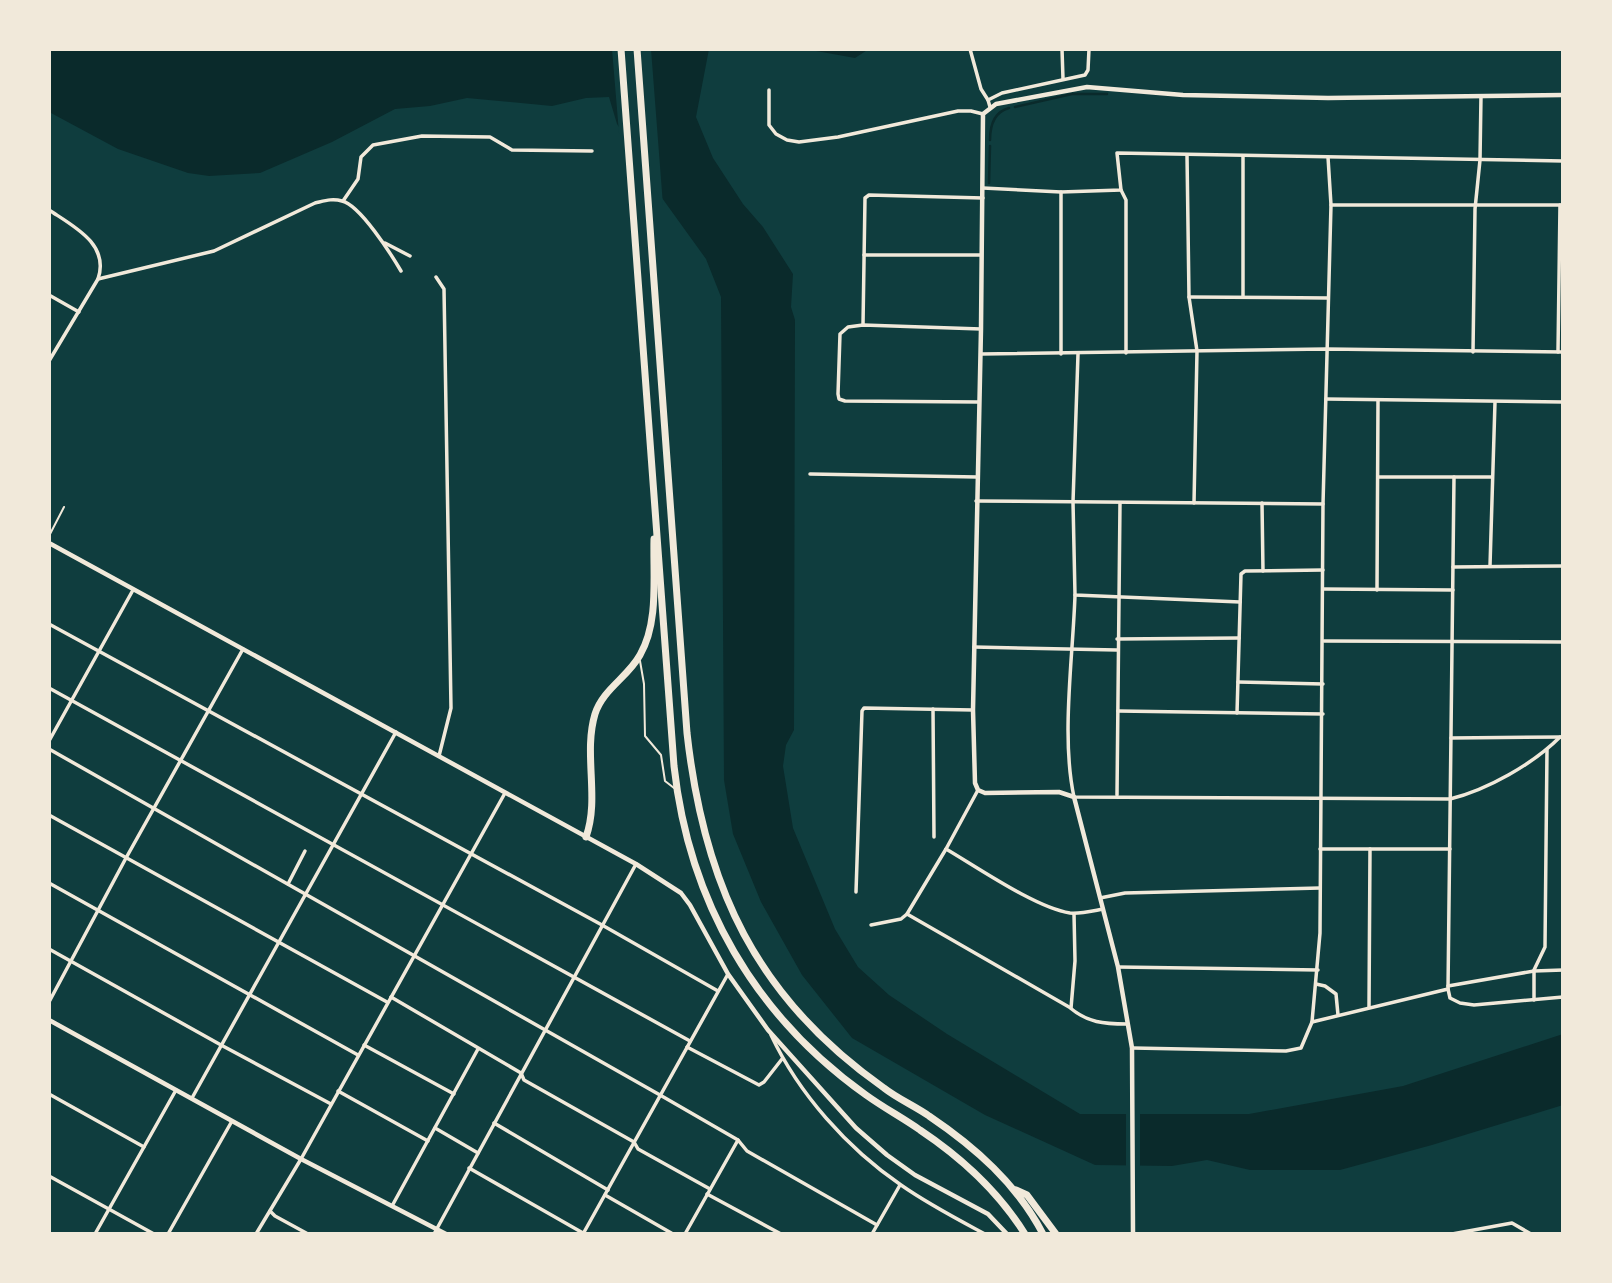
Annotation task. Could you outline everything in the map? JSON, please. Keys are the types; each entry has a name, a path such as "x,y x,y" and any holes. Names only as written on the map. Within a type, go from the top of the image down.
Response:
{"highway":[{"path":"621,49 677,791 692,858 708,902 728,944 781,1019 821,1061 846,1081 968,1165 1012,1213 1025,1234"},
{"path":"637,49 690,765 703,832 724,895 757,960 813,1030 855,1068 959,1137 1012,1188 1043,1234"},
{"path":"586,837 591,817 591,742 594,716 604,695 640,656 651,630 656,507"},
{"path":"1012,1188 1027,1195 1056,1234"}],"street":[{"path":"970,49 981,89 990,107"},
{"path":"1062,49 1063,79"},
{"path":"988,100 1002,93 1087,73 1089,49"},
{"path":"1561,737 1547,750 1483,788 1450,799 1074,797 1059,792 985,793 978,790 975,783 973,710 982,329 983,114 990,107 1059,91 1087,88 1184,95 1302,97 1563,95"},
{"path":"769,90 769,125 776,134 799,142 838,137 958,111 983,114"},
{"path":"1473,352 1475,204 1480,160 1481,96"},
{"path":"344,201 358,179 361,157 373,145 422,136 490,137 512,149 592,151"},
{"path":"1126,353 1126,200 1121,190 1117,153 1563,161"},
{"path":"1187,155 1189,297 1197,351 1194,503"},
{"path":"1243,156 1243,296"},
{"path":"1132,1048 1286,1051 1301,1048 1312,1022 1318,970 1322,799 1323,504 1331,205 1328,157"},
{"path":"983,188 1061,192 1121,190"},
{"path":"1061,192 1061,354"},
{"path":"863,326 864,203 869,195 983,198"},
{"path":"98,279 214,251 315,203 331,199 351,205 383,242 401,271"},
{"path":"981,354 1327,349 1560,352 1561,205 1331,205"},
{"path":"49,210 91,241 98,250 101,264 98,279 49,361"},
{"path":"383,242 410,256"},
{"path":"864,255 982,255"},
{"path":"436,277 444,289 451,698 439,756"},
{"path":"49,295 79,312"},
{"path":"1189,297 1328,298"},
{"path":"979,402 839,399 840,334 848,327 863,326 982,329"},
{"path":"1079,354 1073,502 1075,595 1069,694 1070,780 1118,967 1132,1048 1133,1234"},
{"path":"1325,399 1563,401"},
{"path":"1377,590 1378,400"},
{"path":"1490,566 1495,402"},
{"path":"810,474 977,477"},
{"path":"1378,477 1492,477"},
{"path":"1454,477 1450,998 1474,1005 1563,997"},
{"path":"976,501 1323,504"},
{"path":"1117,796 1120,503"},
{"path":"1262,503 1263,571"},
{"path":"49,543 636,864 681,893 728,974 768,1030 856,1128 915,1175 988,1214 1007,1234"},
{"path":"1453,567 1563,566"},
{"path":"1237,713 1241,574 1245,571 1323,570"},
{"path":"49,741 134,589"},
{"path":"1323,589 1453,590"},
{"path":"1075,595 1240,602"},
{"path":"49,624 603,925 718,991"},
{"path":"1117,639 1239,638"},
{"path":"1323,641 1563,642"},
{"path":"974,647 1117,650"},
{"path":"49,1002 243,649"},
{"path":"1238,682 1323,684"},
{"path":"49,688 690,1041"},
{"path":"856,892 862,711 864,708 973,710"},
{"path":"933,709 933,837"},
{"path":"1118,711 1323,714"},
{"path":"192,1098 396,732"},
{"path":"1451,738 1561,737"},
{"path":"49,749 660,1095 738,1140 747,1151 877,1225"},
{"path":"1534,1000 1534,971 1545,947 1547,750"},
{"path":"871,925 901,919 907,914 978,790"},
{"path":"256,1234 301,1159 505,793"},
{"path":"49,815 521,1073 524,1080 634,1142 638,1149 781,1234"},
{"path":"946,849 1039,902 1062,911 1074,914 1104,909"},
{"path":"1320,849 1450,849"},
{"path":"1369,1006 1370,849"},
{"path":"288,884 305,851"},
{"path":"435,1231 636,864"},
{"path":"49,883 358,1055"},
{"path":"1100,898 1133,892 1320,888"},
{"path":"907,914 1071,1008 1085,1019 1104,1024 1128,1024"},
{"path":"1071,1008 1075,961 1074,914"},
{"path":"49,949 331,1104"},
{"path":"1118,967 1318,970"},
{"path":"1312,1022 1448,987 1534,971 1563,970"},
{"path":"470,1168 583,1234 728,974"},
{"path":"1316,984 1325,986 1336,994 1338,1016"},
{"path":"49,1020 301,1159 393,1206 435,1231 446,1234"},
{"path":"768,1030 782,1058 811,1101 839,1131 900,1185 985,1234"},
{"path":"364,1045 454,1094"},
{"path":"687,1046 759,1085 782,1058"},
{"path":"393,1206 478,1049"},
{"path":"96,1234 176,1090"},
{"path":"338,1091 428,1141"},
{"path":"49,1094 144,1147"},
{"path":"168,1234 232,1121"},
{"path":"494,1123 673,1234"},
{"path":"435,1128 478,1153"},
{"path":"685,1234 738,1140"},
{"path":"49,1176 154,1234"},
{"path":"873,1234 900,1185"},
{"path":"270,1211 308,1234"},
{"path":"1451,1234 1512,1223 1531,1234"}],"lane":[{"path":"49,536 64,507"},
{"path":"640,656 645,736 661,755 665,781 677,791"}],"water":[{"path":"49,49 709,49 696,117 713,158 793,274 794,730 786,745 783,766 793,828 835,929 858,967 889,995 947,1034 1080,1114 1249,1114 1403,1086 1563,1034 1563,1105 1340,1170 1250,1170 1207,1160 1172,1166 1095,1165 985,1115 852,1038 802,975 761,902 733,834 724,780 721,297 706,259 662,198 662,193 617,124 609,97 586,98 552,106 467,98 430,106 395,109 332,142 260,173 209,176 188,173 118,149 51,113"},
{"path":"805,49 869,49 855,58"}],"pier":[{"path":"612,49 651,49 663,205 619,133"},
{"path":"1126,1110 1140,1110 1140,1169 1126,1169"}],"waterway":[{"path":"1015,107 1072,94 1107,94"},
{"path":"990,140 994,120 1009,108"},
{"path":"989,183 990,146"}]}
